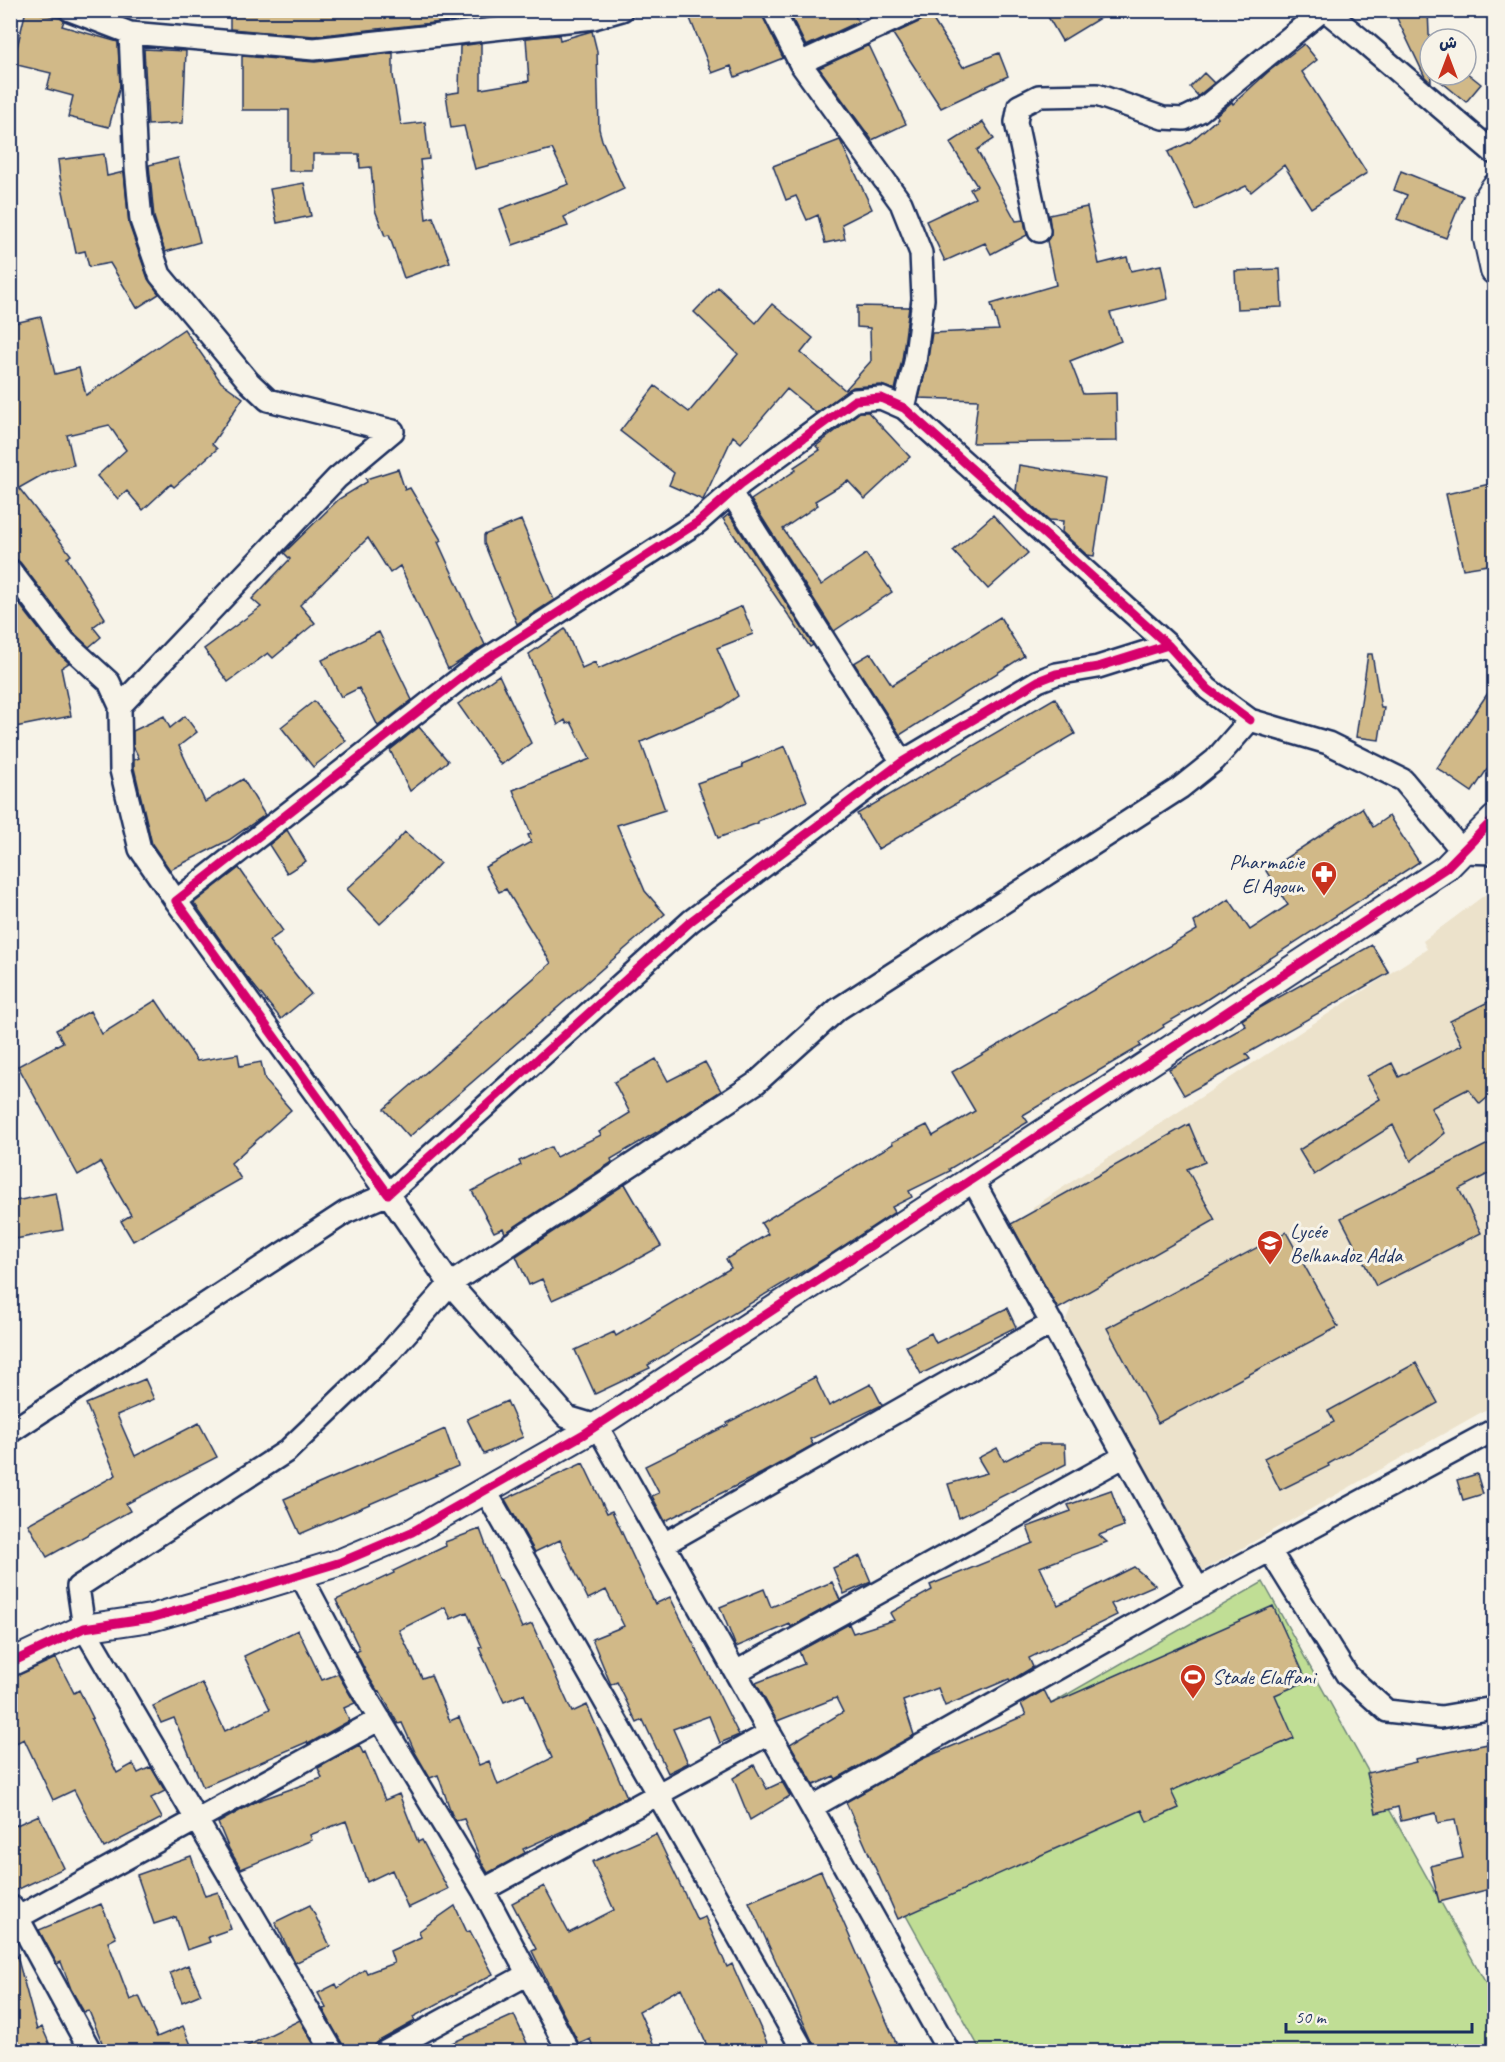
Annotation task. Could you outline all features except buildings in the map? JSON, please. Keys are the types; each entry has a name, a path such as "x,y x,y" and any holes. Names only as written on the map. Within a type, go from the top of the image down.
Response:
{"street":[{"path":"70,10 130,33 314,49 571,21 594,18 622,10"},
{"path":"773,10 800,63 901,203 921,253 923,299 915,362 904,408"},
{"path":"800,63 915,10"},
{"path":"1039,231 1016,122 1019,106 1039,96 1097,95 1163,118 1184,119 1200,111 1324,10 1494,153"},
{"path":"120,706 337,478 393,431 268,400 249,382 160,275 141,220 136,167 130,33"},
{"path":"1494,188 1487,199 1487,239 1494,271"},
{"path":"176,901 476,666 698,522 731,494 855,400 881,398 904,408 1168,645 1208,689 1250,720 1328,743 1404,780 1462,852 1494,853"},
{"path":"731,494 902,762"},
{"path":"10,570 65,642 109,682 120,706 120,770 140,849 450,1284 567,1417 597,1426 949,2052"},
{"path":"10,1432 346,1212 387,1194 691,921 902,762 1038,681 1056,674 1098,667 1168,645"},
{"path":"333,2052 84,1628 78,1587 287,1451 387,1354 450,1284 756,1083 838,1010 1180,788 1215,760 1250,720"},
{"path":"10,1663 84,1628 151,1618 340,1562 412,1532 597,1426 1446,868 1494,819"},
{"path":"972,1179 1198,1590"},
{"path":"664,1544 1052,1323"},
{"path":"812,1807 1198,1590 1494,1430"},
{"path":"736,1672 1125,1456"},
{"path":"485,1490 804,2052"},
{"path":"1270,1551 1347,1676 1387,1712 1441,1717 1494,1708"},
{"path":"300,1574 356,1680 483,1890 569,2052"},
{"path":"91,2052 14,1912 197,1819 380,1719"},
{"path":"483,1890 770,1733"},
{"path":"385,2052 528,1974"}],"shaded area":[{"name":"Lycée Belhandoz Adda","path":"1494,888 1494,1405 1200,1572 1062,1330 1071,1307 1020,1226 1033,1217 1033,1207 1427,949 1423,941"}],"green space":[{"name":"Stade Elaffani","path":"1263,1582 1494,1998 1494,2051 981,2051 852,1818"}],"cycle path":[{"path":"1168,645 904,408 881,398 855,400 742,483 698,522 476,666 176,901 388,1194 691,921 902,762 1038,681 1056,674 1098,667 1168,645 1208,689 1250,720"},
{"path":"10,1663 84,1628 151,1618 246,1591 341,1562 412,1532 584,1434 1446,868 1494,819"}],"place":[{"name":"Pharmacie El Agoun","path":"1324,897"},
{"name":"Lycée Belhandoz Adda","path":"1270,1266"},
{"name":"Stade Elaffani","path":"1193,1700"}]}
